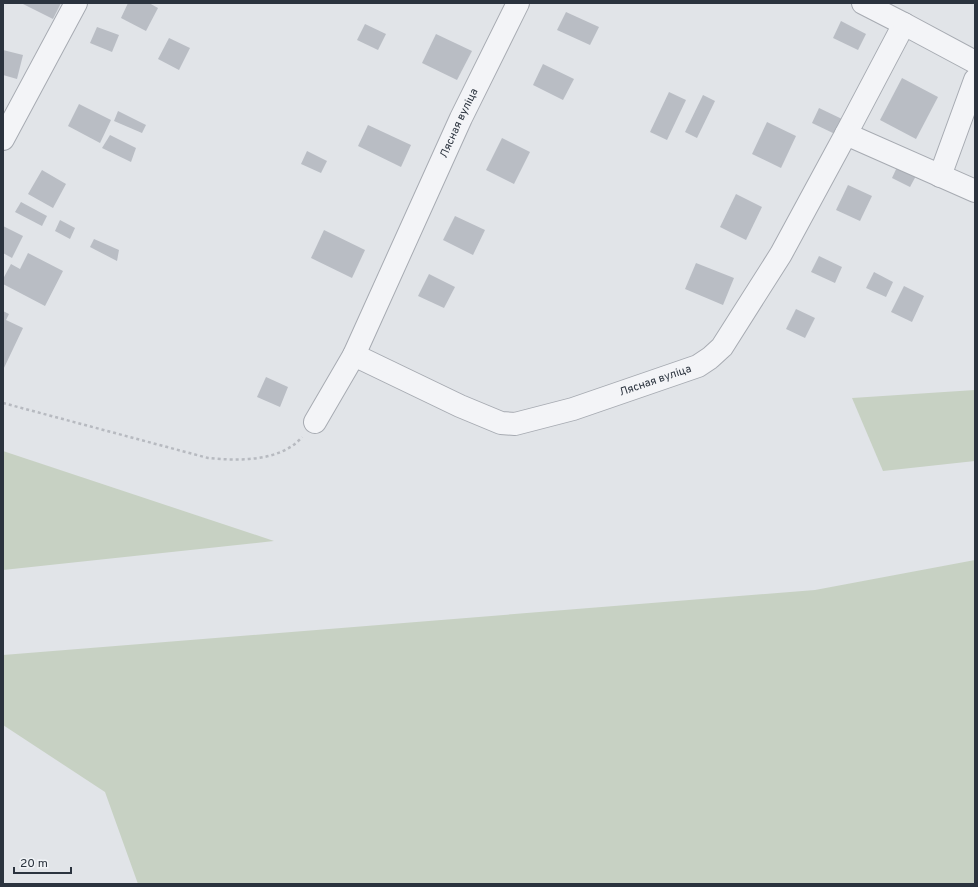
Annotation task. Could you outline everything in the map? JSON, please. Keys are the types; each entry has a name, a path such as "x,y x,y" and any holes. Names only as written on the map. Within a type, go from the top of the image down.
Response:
{"street":[{"path":"3,139 76,3"},
{"name":"Лясная вуліца","path":"315,422 354,355 461,118 518,3"},
{"path":"863,3 975,62"},
{"name":"Лясная вуліца","path":"354,355 467,409 501,423 515,424 573,409 698,366 722,347 768,274 846,134 904,24"},
{"path":"940,176 975,80"},
{"path":"846,134 975,191"}],"path":[{"path":"3,403 208,458 232,460 259,458 278,453 299,441 315,422"}],"green space":[{"path":"975,390 975,461 883,471 852,398"},
{"path":"3,451 274,541 3,570"},
{"path":"975,560 975,884 138,884 105,792 3,725 3,655 815,590"}],"building":[{"path":"21,3 61,3 53,19"},
{"path":"128,3 149,3 158,8 146,31 121,18"},
{"path":"566,12 599,27 590,45 557,30"},
{"path":"841,21 866,34 858,50 833,38"},
{"path":"365,24 386,34 378,50 357,40"},
{"path":"97,27 119,35 112,52 90,43"},
{"path":"436,34 472,51 457,80 422,63"},
{"path":"169,38 190,48 179,70 158,59"},
{"path":"3,50 23,55 17,79 3,75"},
{"path":"543,64 574,79 563,100 533,85"},
{"path":"902,78 938,97 916,139 880,120"},
{"path":"669,92 686,100 667,140 650,132"},
{"path":"703,95 715,101 697,138 685,132"},
{"path":"79,104 111,120 100,143 68,126"},
{"path":"819,108 842,119 835,134 812,123"},
{"path":"118,111 146,125 142,133 114,121"},
{"path":"767,122 796,136 781,168 752,154"},
{"path":"368,125 411,145 401,167 358,146"},
{"path":"110,135 136,148 131,162 102,148"},
{"path":"502,138 530,152 514,184 486,170"},
{"path":"307,151 327,161 321,173 301,164"},
{"path":"898,165 917,174 910,187 892,178"},
{"path":"42,170 66,184 53,208 28,194"},
{"path":"848,185 872,196 860,221 836,210"},
{"path":"736,194 762,207 746,240 720,227"},
{"path":"21,202 47,216 42,226 15,212"},
{"path":"455,216 485,230 473,255 443,240"},
{"path":"60,220 75,228 70,239 55,231"},
{"path":"3,226 23,236 12,258 3,253"},
{"path":"324,230 365,250 352,278 311,258"},
{"path":"94,239 119,250 117,261 90,247"},
{"path":"28,253 63,271 45,306 3,284 3,279 11,264 20,269"},
{"path":"819,256 842,267 835,283 811,272"},
{"path":"696,263 734,278 723,305 685,289"},
{"path":"874,272 893,282 886,297 866,288"},
{"path":"429,274 455,287 444,308 418,296"},
{"path":"904,286 924,296 912,322 891,312"},
{"path":"796,309 815,318 805,338 786,329"},
{"path":"3,311 9,314 6,320 23,328 3,370"},
{"path":"266,377 288,387 280,407 257,397"}]}
